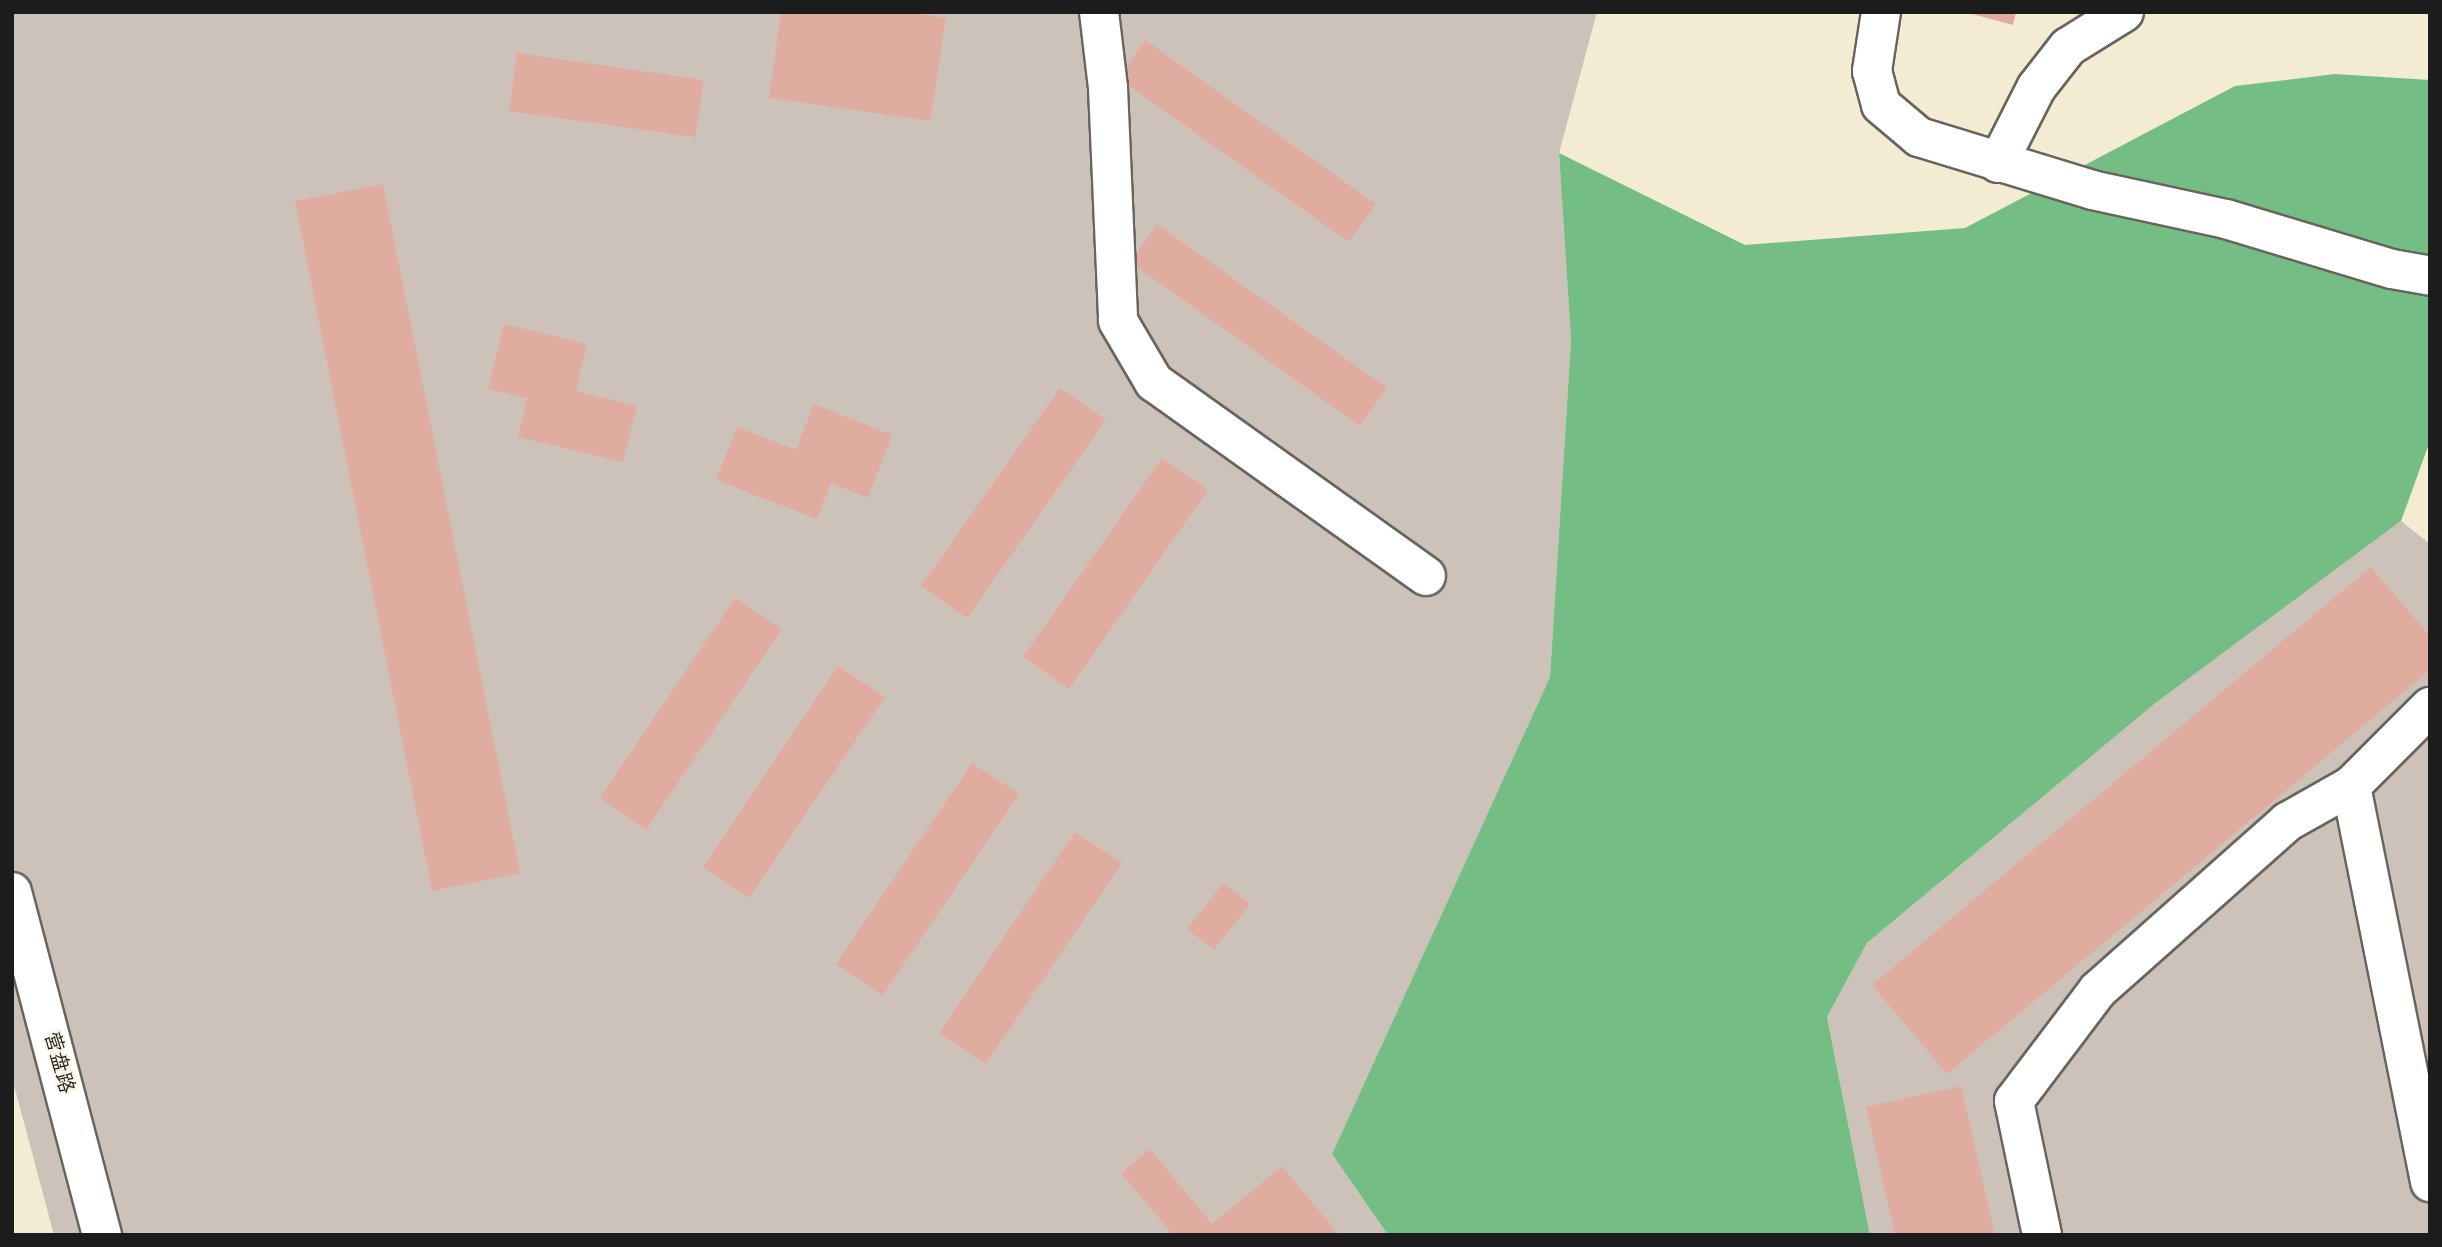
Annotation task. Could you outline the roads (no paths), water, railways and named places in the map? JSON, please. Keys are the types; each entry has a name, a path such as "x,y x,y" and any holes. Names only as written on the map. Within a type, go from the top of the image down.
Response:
{"street":[{"path":"1099,12 1108,88 1118,321 1154,382 1426,576"},
{"path":"1881,12 1872,71 1881,105 1919,137 2092,190 2226,219 2392,269 2430,276"},
{"path":"1998,163 2036,88 2068,47 2124,12"},
{"path":"2042,1235 2014,1101 2098,990 2287,822 2351,786 2430,707"},
{"path":"2351,786 2430,1182"},
{"name":"营盘路","path":"12,892 102,1235"}]}
